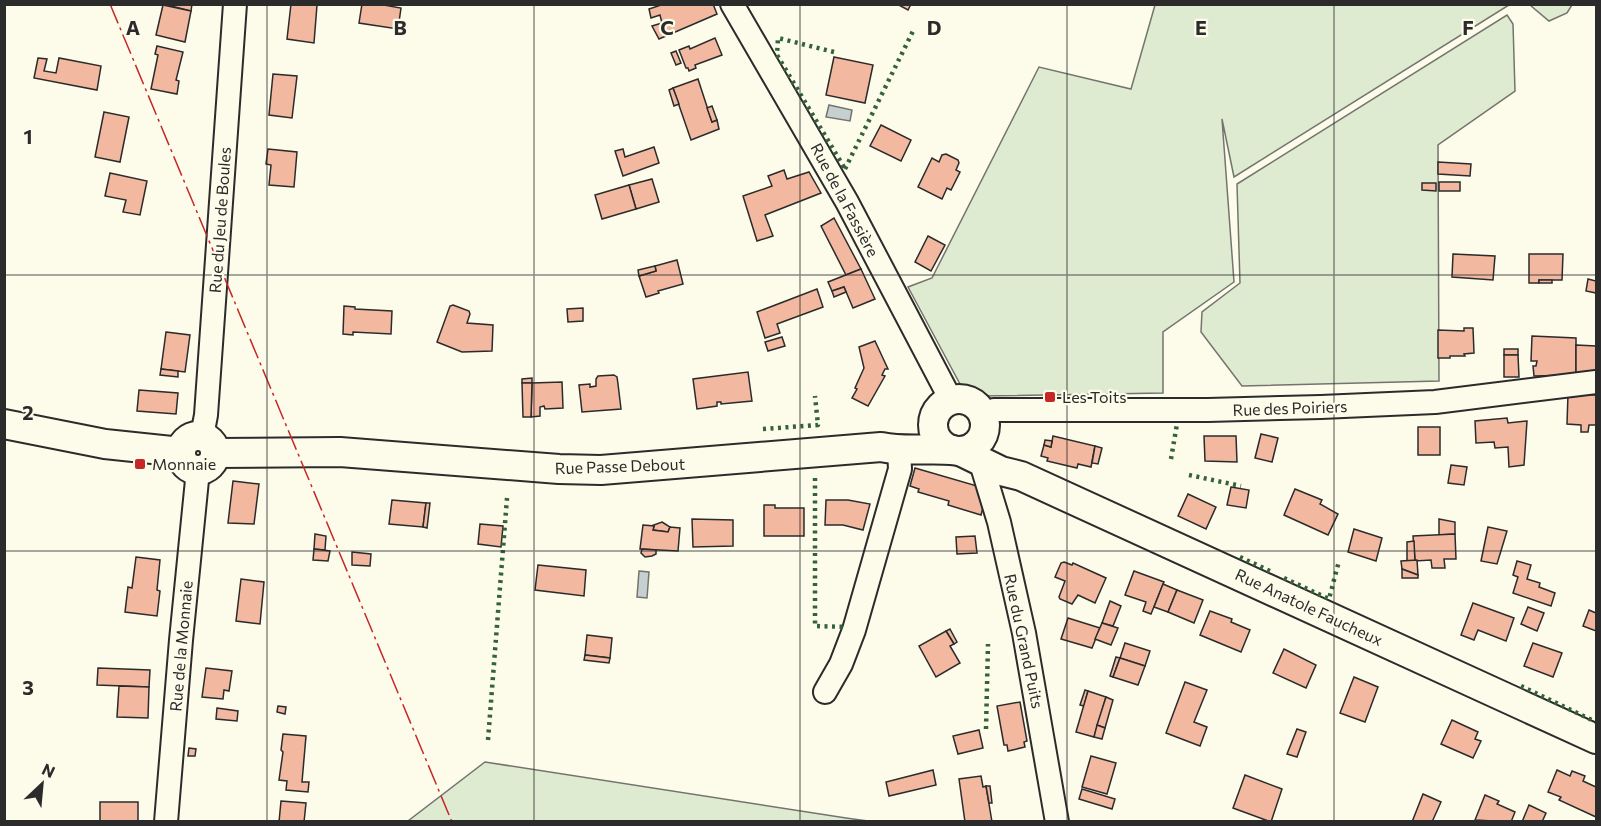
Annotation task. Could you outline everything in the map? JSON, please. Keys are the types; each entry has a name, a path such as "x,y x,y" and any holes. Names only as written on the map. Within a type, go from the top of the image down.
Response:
{"main road":[{"path":"890,449 943,408 960,398 977,405 972,444 938,441 933,425 943,408"},
{"name":"Rue Passe Debout","path":"4,424 105,444 199,453 340,452 559,469 601,470 972,444"},
{"name":"Rue Anatole Faucheux","path":"972,444 997,457 1021,476 1596,739"}],"street":[{"name":"Rue du Jeu de Boules","path":"199,453 206,416 235,4"},
{"name":"Rue de la Fassière","path":"732,4 842,192 943,408"},
{"name":"Rue des Poiriers","path":"972,444 994,410 1208,410 1436,402 1596,382"},
{"name":"Rue du Grand Puits","path":"972,444 999,522 1024,633 1057,822"},
{"path":"825,692 841,664 854,630 900,468 890,449"},
{"name":"Rue de la Monnaie","path":"166,822 199,453"}],"green space":[{"path":"1155,5 1509,5 1234,177 1222,119 1234,282 1163,332 1163,393 981,396 960,384 908,287 932,278 1039,67 1131,89"},
{"path":"1530,5 1572,5 1567,13 1549,21"},
{"path":"1507,15 1513,24 1515,91 1438,145 1439,381 1242,386 1201,332 1202,312 1240,283 1237,184"},
{"path":"485,762 846,818 868,821 408,821"}],"shaded area":[{"path":"829,105 852,110 850,121 826,117"},
{"path":"639,571 649,572 647,598 637,597"}],"building":[{"path":"163,4 192,4 191,11"},
{"path":"291,4 317,5 314,43 287,39"},
{"path":"362,4 401,8 398,29 359,23"},
{"path":"664,4 713,4 717,14 659,39 652,26 662,23 660,15 651,18 649,9"},
{"path":"897,4 911,4 908,10"},
{"path":"163,5 191,11 185,42 156,35"},
{"path":"715,38 722,55 695,65 696,68 689,71 679,50 689,46 690,49"},
{"path":"157,46 183,52 176,80 179,81 177,94 151,89 158,55 155,54"},
{"path":"676,51 681,63 676,65 671,53"},
{"path":"834,57 873,65 865,103 826,95"},
{"path":"38,58 47,59 44,71 56,73 59,58 101,66 97,90 34,78"},
{"path":"273,74 297,76 292,118 269,115"},
{"path":"698,79 712,122 717,120 719,129 691,140 673,88"},
{"path":"673,88 679,104 674,106 669,90"},
{"path":"712,106 717,120 712,122 707,108"},
{"path":"104,112 129,117 120,162 95,157"},
{"path":"881,125 911,140 901,161 870,146"},
{"path":"654,147 659,163 623,176 615,151 623,149 625,157"},
{"path":"268,149 297,152 294,187 269,185 271,165 266,164"},
{"path":"946,154 958,160 956,170 960,172 951,190 947,188 942,199 918,187 932,158 939,162 942,155"},
{"path":"1438,162 1471,164 1470,176 1438,174"},
{"path":"784,170 787,179 809,172 821,193 765,215 773,236 757,241 743,196 772,186 768,176"},
{"path":"110,173 147,181 140,215 123,212 126,200 105,196"},
{"path":"652,179 659,202 636,209 629,185"},
{"path":"1439,182 1460,182 1460,191 1439,191"},
{"path":"1422,183 1436,183 1436,191 1422,190"},
{"path":"629,185 636,209 602,219 595,195"},
{"path":"834,218 861,269 846,275 821,226"},
{"path":"928,236 945,245 931,271 915,262"},
{"path":"1453,254 1495,256 1493,280 1452,277"},
{"path":"1529,254 1563,254 1562,280 1539,280 1539,283 1529,283"},
{"path":"677,260 683,284 646,297 639,276 656,271 655,266"},
{"path":"655,266 656,271 639,276 638,270"},
{"path":"861,269 875,299 853,308 844,287 832,291 828,282"},
{"path":"1588,279 1596,281 1596,293 1586,291"},
{"path":"1539,280 1552,280 1552,283 1539,283"},
{"path":"844,287 846,292 834,297 832,291"},
{"path":"817,289 823,307 777,324 780,333 765,338 757,312"},
{"path":"344,306 355,307 355,309 392,311 391,334 353,332 353,335 343,334"},
{"path":"450,306 469,311 467,323 493,325 492,351 462,352 437,342"},
{"path":"583,308 583,321 568,322 567,309"},
{"path":"1464,328 1473,328 1474,353 1438,358 1438,330 1464,331"},
{"path":"166,332 190,335 185,372 161,369"},
{"path":"1532,336 1576,338 1576,375 1534,376 1533,366 1536,366 1537,361 1531,361"},
{"path":"782,337 785,346 768,351 765,342"},
{"path":"875,341 888,369 885,369 882,375 885,376 868,406 852,398 864,368 859,347"},
{"path":"1576,345 1596,346 1596,374 1576,375"},
{"path":"1504,349 1518,349 1518,355 1504,355"},
{"path":"1504,355 1518,355 1519,377 1504,377"},
{"path":"161,369 178,371 178,377 160,375"},
{"path":"748,372 752,401 721,404 717,402 717,406 697,409 693,379"},
{"path":"614,375 617,377 621,409 582,412 579,385 596,386 598,376"},
{"path":"532,378 532,383 522,383 522,379"},
{"path":"562,382 563,408 540,407 540,416 531,417 532,383"},
{"path":"522,383 532,383 531,417 523,417"},
{"path":"139,390 178,393 176,414 137,411"},
{"path":"1568,394 1596,395 1596,425 1589,425 1588,432 1581,432 1581,425 1567,424"},
{"path":"1507,418 1508,423 1527,421 1524,465 1509,467 1508,447 1495,448 1494,442 1476,443 1475,421"},
{"path":"1418,427 1440,427 1440,455 1418,455"},
{"path":"1261,434 1278,438 1272,462 1255,458"},
{"path":"1053,436 1095,446 1091,467 1078,464 1077,468 1047,461 1048,458 1041,456 1044,445 1051,447"},
{"path":"1204,436 1236,436 1237,462 1205,461"},
{"path":"1045,440 1052,441 1051,447 1044,445"},
{"path":"1095,446 1102,448 1098,464 1092,463"},
{"path":"1451,465 1467,467 1464,485 1448,483"},
{"path":"915,468 984,488 986,496 981,515 948,505 949,501 918,492 919,489 910,486"},
{"path":"233,481 259,484 254,524 228,523"},
{"path":"1231,487 1249,490 1246,508 1227,505"},
{"path":"1295,489 1322,500 1320,504 1338,514 1328,535 1284,515"},
{"path":"1188,494 1216,507 1206,529 1178,516"},
{"path":"392,500 426,503 423,527 389,524"},
{"path":"826,500 848,500 870,504 863,530 843,525 825,525"},
{"path":"426,503 430,503 427,528 423,527"},
{"path":"764,505 775,505 775,508 804,508 804,536 764,536"},
{"path":"692,519 733,520 733,546 693,547"},
{"path":"1439,519 1455,522 1455,534 1439,535"},
{"path":"662,522 670,527 668,532 653,530 654,526 651,526"},
{"path":"480,524 503,526 501,547 478,544"},
{"path":"643,525 654,526 653,530 668,532 670,527 680,528 678,551 640,549"},
{"path":"1488,527 1507,531 1497,564 1481,561"},
{"path":"1354,529 1382,538 1376,561 1348,552"},
{"path":"315,534 326,536 325,550 314,549"},
{"path":"1455,534 1456,559 1444,559 1445,568 1432,568 1431,560 1415,561 1413,536"},
{"path":"975,536 977,553 957,554 956,537"},
{"path":"1414,541 1415,561 1407,561 1407,542"},
{"path":"314,549 330,551 328,561 313,560"},
{"path":"642,549 656,550 656,554 645,557 641,553"},
{"path":"352,552 371,554 370,566 352,565"},
{"path":"136,557 160,560 157,616 125,612 128,587 132,588"},
{"path":"1417,560 1418,575 1402,569 1401,561"},
{"path":"1517,561 1531,565 1527,579 1540,583 1539,587 1555,593 1551,606 1513,593 1518,577 1513,575"},
{"path":"1061,563 1072,565 1073,563 1106,578 1095,603 1078,595 1072,604 1060,599 1065,581 1055,577"},
{"path":"538,565 586,570 584,596 535,590"},
{"path":"1402,569 1418,575 1418,578 1402,578"},
{"path":"1134,571 1164,582 1151,614 1143,611 1146,602 1125,595"},
{"path":"241,579 264,582 260,624 236,621"},
{"path":"1163,584 1177,590 1168,612 1154,607"},
{"path":"1177,590 1203,600 1194,623 1168,612"},
{"path":"1110,601 1121,606 1113,626 1102,623"},
{"path":"1473,603 1514,618 1506,641 1478,630 1474,640 1461,635"},
{"path":"1528,607 1544,613 1537,631 1521,624"},
{"path":"1589,610 1596,613 1596,631 1583,626"},
{"path":"1210,611 1232,619 1231,622 1250,630 1241,652 1200,635"},
{"path":"1068,618 1100,628 1092,648 1061,639"},
{"path":"1102,623 1118,628 1111,645 1095,639"},
{"path":"950,629 957,642 954,644 946,631"},
{"path":"946,631 954,644 950,646 960,663 936,677 919,646"},
{"path":"587,635 612,638 610,658 585,655"},
{"path":"1125,643 1150,651 1145,666 1120,658"},
{"path":"1533,643 1562,653 1553,677 1524,666"},
{"path":"1284,649 1316,665 1306,688 1273,673"},
{"path":"585,655 610,658 609,663 584,660"},
{"path":"1116,657 1120,658 1113,677 1110,676"},
{"path":"1120,658 1145,666 1138,685 1113,677"},
{"path":"98,668 150,670 149,687 97,685"},
{"path":"206,668 232,671 229,691 224,690 223,699 202,697"},
{"path":"1354,677 1378,687 1365,722 1340,713"},
{"path":"1185,682 1207,690 1194,722 1207,727 1200,746 1166,733"},
{"path":"119,686 149,687 148,718 117,717"},
{"path":"1085,690 1088,691 1084,706 1080,705"},
{"path":"1088,691 1106,697 1094,737 1076,732"},
{"path":"1106,697 1113,700 1105,728 1097,725"},
{"path":"1020,702 1027,741 1024,742 1025,747 1008,751 1007,745 1004,745 997,706"},
{"path":"278,706 286,707 285,714 277,712"},
{"path":"217,708 238,711 237,721 216,719"},
{"path":"1452,720 1478,732 1475,739 1481,741 1473,758 1441,744"},
{"path":"1097,725 1105,728 1102,739 1094,737"},
{"path":"1297,729 1306,732 1297,757 1287,754"},
{"path":"979,730 983,748 958,754 953,736"},
{"path":"283,734 306,736 302,782 309,782 308,792 286,790 287,781 279,780"},
{"path":"189,748 196,749 195,756 188,756"},
{"path":"1091,756 1116,763 1107,794 1082,787"},
{"path":"933,770 936,785 889,796 886,782"},
{"path":"1557,770 1570,776 1572,771 1585,776 1583,781 1596,787 1596,817 1559,800 1561,797 1548,792"},
{"path":"1245,775 1282,789 1271,822 1233,808"},
{"path":"981,776 983,787 986,786 992,822 965,822 959,779"},
{"path":"986,786 990,786 992,803 989,803"},
{"path":"1082,789 1115,799 1112,809 1079,799"},
{"path":"1423,794 1441,802 1432,822 1412,822"},
{"path":"1485,795 1499,801 1497,804 1515,812 1511,822 1475,820"},
{"path":"281,801 306,803 304,822 279,822"},
{"path":"100,802 138,802 138,822 100,821"},
{"path":"1529,805 1546,813 1542,822 1522,822"}],"hedge":[{"path":"845,169 914,29"},
{"path":"834,52 778,38 777,55 845,169"},
{"path":"763,429 818,425 815,396"},
{"path":"1171,459 1177,424"},
{"path":"1189,475 1241,486"},
{"path":"815,478 815,626 847,627"},
{"path":"488,740 507,498"},
{"path":"1240,557 1270,571"},
{"path":"1284,578 1329,599 1339,561"},
{"path":"986,729 988,644"},
{"path":"1521,686 1596,722"}],"power":[{"path":"110,4 452,822"}],"place":[{"name":"Les Toits","path":"1050,397"},
{"name":"Monnaie","path":"140,464"}]}
